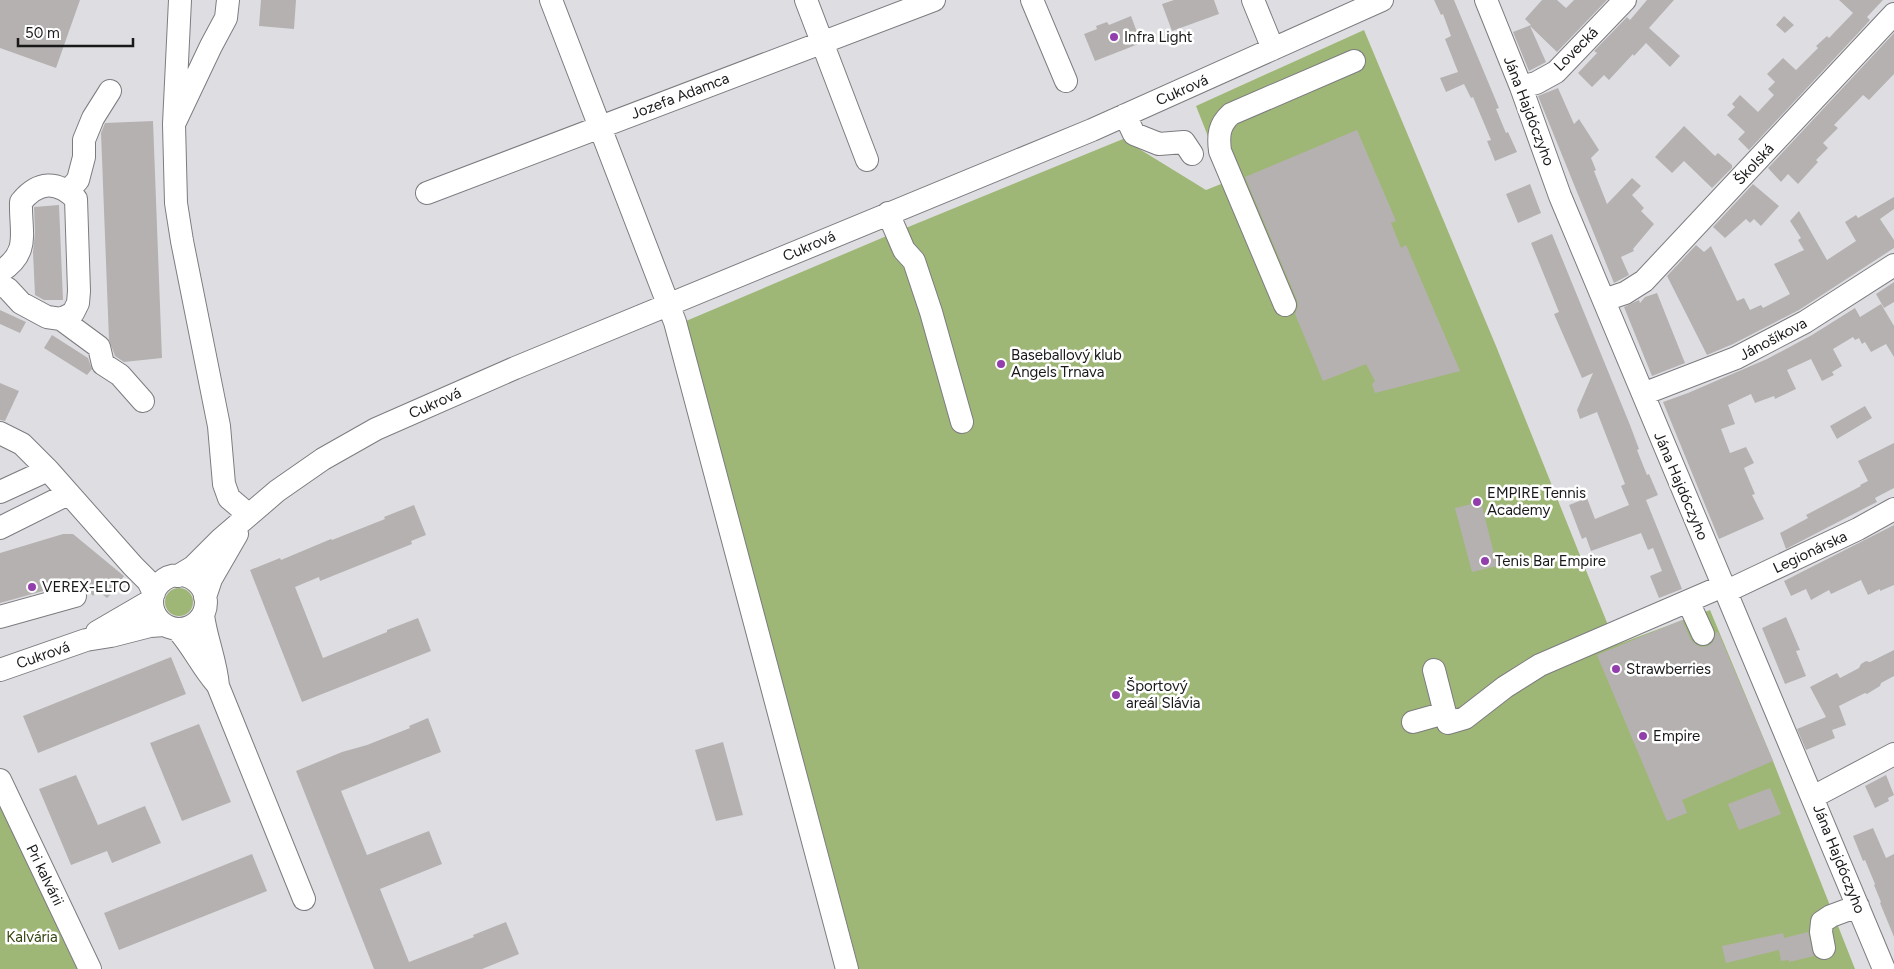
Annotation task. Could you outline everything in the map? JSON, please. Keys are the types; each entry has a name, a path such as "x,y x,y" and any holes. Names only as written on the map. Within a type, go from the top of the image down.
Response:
{"street":[{"path":"180,0 174,124 176,203 219,426 224,484 228,498 249,515"},
{"path":"174,124 226,18 228,0"},
{"path":"551,0 675,322 847,969"},
{"path":"806,0 867,160"},
{"name":"Jozefa Adamca","path":"427,193 934,0"},
{"path":"1032,0 1066,81"},
{"path":"1253,0 1273,49"},
{"name":"Cukrová","path":"86,640 193,567 220,539 277,491 308,469 376,429 515,368 1125,116 1382,0"},
{"name":"Jána Hajdóczyho","path":"1486,0 1521,88 1560,196 1884,969"},
{"name":"Lovecká","path":"1521,88 1536,83 1556,72 1625,0"},
{"name":"Školská","path":"1604,300 1625,293 1644,281 1894,14"},
{"path":"1285,305 1220,151 1218,140 1220,129 1224,121 1231,114 1354,62"},
{"path":"68,191 78,180 84,157 84,140 93,118 110,91"},
{"path":"1125,116 1134,134 1159,144 1184,142 1192,154"},
{"path":"0,272 14,262 20,254 22,239 21,202 29,193 40,186 54,185 68,191 76,199 79,291 78,303 74,313 62,318 47,317 21,303 8,289 0,284"},
{"path":"888,213 904,250 914,261 931,312 962,422"},
{"name":"Jánošíkova","path":"1643,394 1736,358 1805,322 1894,266"},
{"path":"62,318 100,346 103,364 120,375 143,400"},
{"path":"0,433 22,444 142,574 163,587 192,579 203,590 205,630 216,668 218,686 304,899"},
{"path":"0,492 48,470"},
{"path":"0,528 68,494"},
{"name":"Legionárska","path":"1420,725 1447,718 1465,718 1504,687 1540,665 1724,589 1858,529 1894,509"},
{"name":"Cukrová","path":"204,606 211,579 249,515"},
{"path":"163,587 153,610 157,618 186,638 205,671 218,686"},
{"path":"0,617 75,596"},
{"path":"171,627 189,627 195,624 204,606"},
{"path":"1692,610 1703,634"},
{"name":"Cukrová","path":"0,670 86,640 150,626 171,627"},
{"path":"1434,670 1447,718"},
{"path":"1813,797 1894,754"},
{"name":"Pri kalvárii","path":"0,780 90,969"},
{"path":"1824,948 1821,932 1822,922 1831,916 1858,906"}],"green space":[{"path":"1364,30 1496,346 1616,645 1710,610 1773,761 1855,969 859,969 686,321 1123,139 1206,190 1226,182 1196,106"},
{"path":"179,588 189,592 193,602 189,612 179,616 169,612 165,602 169,592"},
{"name":"Kalvária","path":"0,797 82,969 0,969"}],"building":[{"path":"0,0 80,0 56,68 0,48"},
{"path":"261,0 296,0 294,29 259,26"},
{"path":"1174,0 1214,0 1219,14 1172,31 1162,4"},
{"path":"1434,0 1454,0 1499,108 1496,109 1506,133 1508,132 1517,152 1495,161 1487,141 1491,140 1473,97 1471,98 1464,84 1446,92 1440,78 1458,72 1445,39 1451,36 1443,14 1441,15"},
{"path":"1542,0 1557,0 1566,8 1574,0 1607,0 1557,52 1530,26 1546,62 1529,71 1513,32 1531,25 1525,19"},
{"path":"1647,0 1674,0 1649,28 1680,56 1670,67 1646,43 1609,80 1604,75 1592,87 1578,73 1597,53 1594,51 1627,17 1630,20"},
{"path":"1839,0 1883,0 1867,17 1870,20 1749,150 1738,139 1745,132 1727,115 1735,107 1732,104 1740,95 1758,112 1774,95 1768,89 1775,82 1767,74 1783,58 1796,70 1818,48 1816,46 1827,36 1829,38 1853,13"},
{"path":"1131,16 1141,43 1095,61 1084,34 1097,29 1096,26 1107,22 1109,25"},
{"path":"1784,16 1794,25 1785,33 1776,25"},
{"path":"1894,33 1894,74 1869,100 1863,95 1834,125 1838,128 1823,143 1828,148 1816,160 1818,162 1798,184 1788,174 1781,182 1768,168"},
{"path":"1558,88 1574,124 1579,119 1599,150 1591,158 1607,204 1632,178 1641,186 1632,195 1644,208 1641,211 1654,224 1633,249 1634,251 1621,257 1629,275 1614,283 1538,96"},
{"path":"153,121 162,358 124,362 115,356 109,340 101,133 105,123"},
{"path":"1684,126 1715,156 1718,153 1732,165 1732,168 1712,188 1684,161 1672,173 1655,157"},
{"path":"1357,130 1396,221 1391,223 1401,248 1406,245 1460,371 1375,393 1372,384 1375,381 1366,364 1323,381 1295,314 1298,307 1297,300 1245,177"},
{"path":"1530,184 1541,213 1518,223 1506,194"},
{"path":"1753,184 1779,206 1761,226 1754,219 1750,223 1746,219 1725,238 1713,227"},
{"path":"1894,197 1894,209 1880,219 1894,240 1894,248 1799,310 1733,344 1707,355 1667,276 1696,245 1704,252 1711,246 1737,301 1744,298 1750,310 1761,305 1763,308 1790,294 1774,264 1804,250 1798,240 1801,238 1790,221 1799,211 1827,260 1856,241 1845,222 1856,215 1858,218"},
{"path":"59,205 63,300 44,300 35,295 33,252 35,233 34,207"},
{"path":"1552,234 1630,425 1647,475 1649,474 1658,495 1646,500 1682,589 1659,598 1650,576 1662,571 1653,548 1648,550 1641,533 1591,551 1586,537 1582,539 1569,505 1587,498 1595,519 1629,505 1621,486 1625,484 1597,412 1580,419 1577,410 1593,373 1582,378 1554,314 1559,312 1531,243"},
{"path":"1894,282 1894,302 1884,308 1876,294"},
{"path":"1657,293 1685,363 1652,376 1624,307 1639,300 1640,303 1645,297"},
{"path":"1881,304 1894,326 1894,357 1886,344 1871,352 1865,342 1862,344 1859,338 1855,340 1853,337 1833,349 1842,366 1832,372 1834,375 1822,381 1811,359 1787,370 1796,389 1775,399 1774,396 1755,403 1751,394 1728,405 1735,424 1721,429 1730,453 1746,447 1754,463 1744,468 1755,494 1752,495 1764,519 1719,539 1663,402 1767,359 1812,335 1855,308 1860,317"},
{"path":"0,310 26,322 20,333 0,324"},
{"path":"52,335 88,358 92,369 87,375 44,348"},
{"path":"0,383 19,391 5,421 0,420"},
{"path":"1865,406 1872,418 1837,439 1830,426"},
{"path":"1894,443 1894,488 1875,498 1877,502 1786,549 1780,533 1808,518 1806,515 1868,481 1858,461"},
{"path":"1481,502 1497,566 1472,572 1455,508"},
{"path":"414,505 426,535 411,541 412,544 320,581 319,577 295,587 323,658 418,618 431,651 302,702 250,570 280,558 281,560 385,519 384,517"},
{"path":"1894,525 1894,585 1868,595 1861,580 1831,594 1829,590 1811,600 1806,589 1791,596 1784,581"},
{"path":"63,534 73,534 124,576 113,592 107,598 97,590 93,596 84,586 79,583 72,583 0,603 0,553"},
{"path":"1786,617 1800,650 1796,651 1806,676 1785,684 1762,628"},
{"path":"1682,620 1691,640 1701,647 1708,646 1713,642 1718,632 1773,761 1682,800 1687,813 1667,821 1597,655"},
{"path":"1894,650 1894,676 1867,694 1865,693 1839,706 1846,725 1832,730 1835,738 1806,750 1797,729 1826,717 1810,687 1837,673 1840,678 1859,668 1866,661 1870,662"},
{"path":"171,657 186,694 38,753 23,716"},
{"path":"428,718 441,752 341,791 367,855 429,831 442,864 380,889 409,962 474,937 473,935 506,922 519,954 482,969 374,969 296,771 342,752 367,745 410,728 409,726"},
{"path":"199,724 231,802 182,821 150,743"},
{"path":"723,742 743,815 716,821 695,750"},
{"path":"76,775 98,825 145,806 161,843 112,863 107,851 71,865 39,789"},
{"path":"1886,775 1894,795 1888,798 1889,801 1875,808 1865,786"},
{"path":"1770,788 1781,814 1739,830 1728,804"},
{"path":"1873,828 1886,858 1894,854 1894,937 1880,903 1875,884 1853,836"},
{"path":"252,854 267,891 119,950 104,913"},
{"path":"1808,932 1814,956 1789,962 1789,960 1781,961 1779,950 1726,963 1722,946 1783,933 1784,938"}],"place":[{"name":"Infra Light","path":"1114,37"},
{"name":"Baseballový klub Angels Trnava","path":"1001,364"},
{"name":"EMPIRE Tennis Academy","path":"1477,502"},
{"name":"Tenis Bar Empire","path":"1485,561"},
{"name":"VEREX-ELTO","path":"32,587"},
{"name":"Strawberries","path":"1616,669"},
{"name":"Športový areál Slávia","path":"1116,695"},
{"name":"Empire","path":"1643,736"}]}
